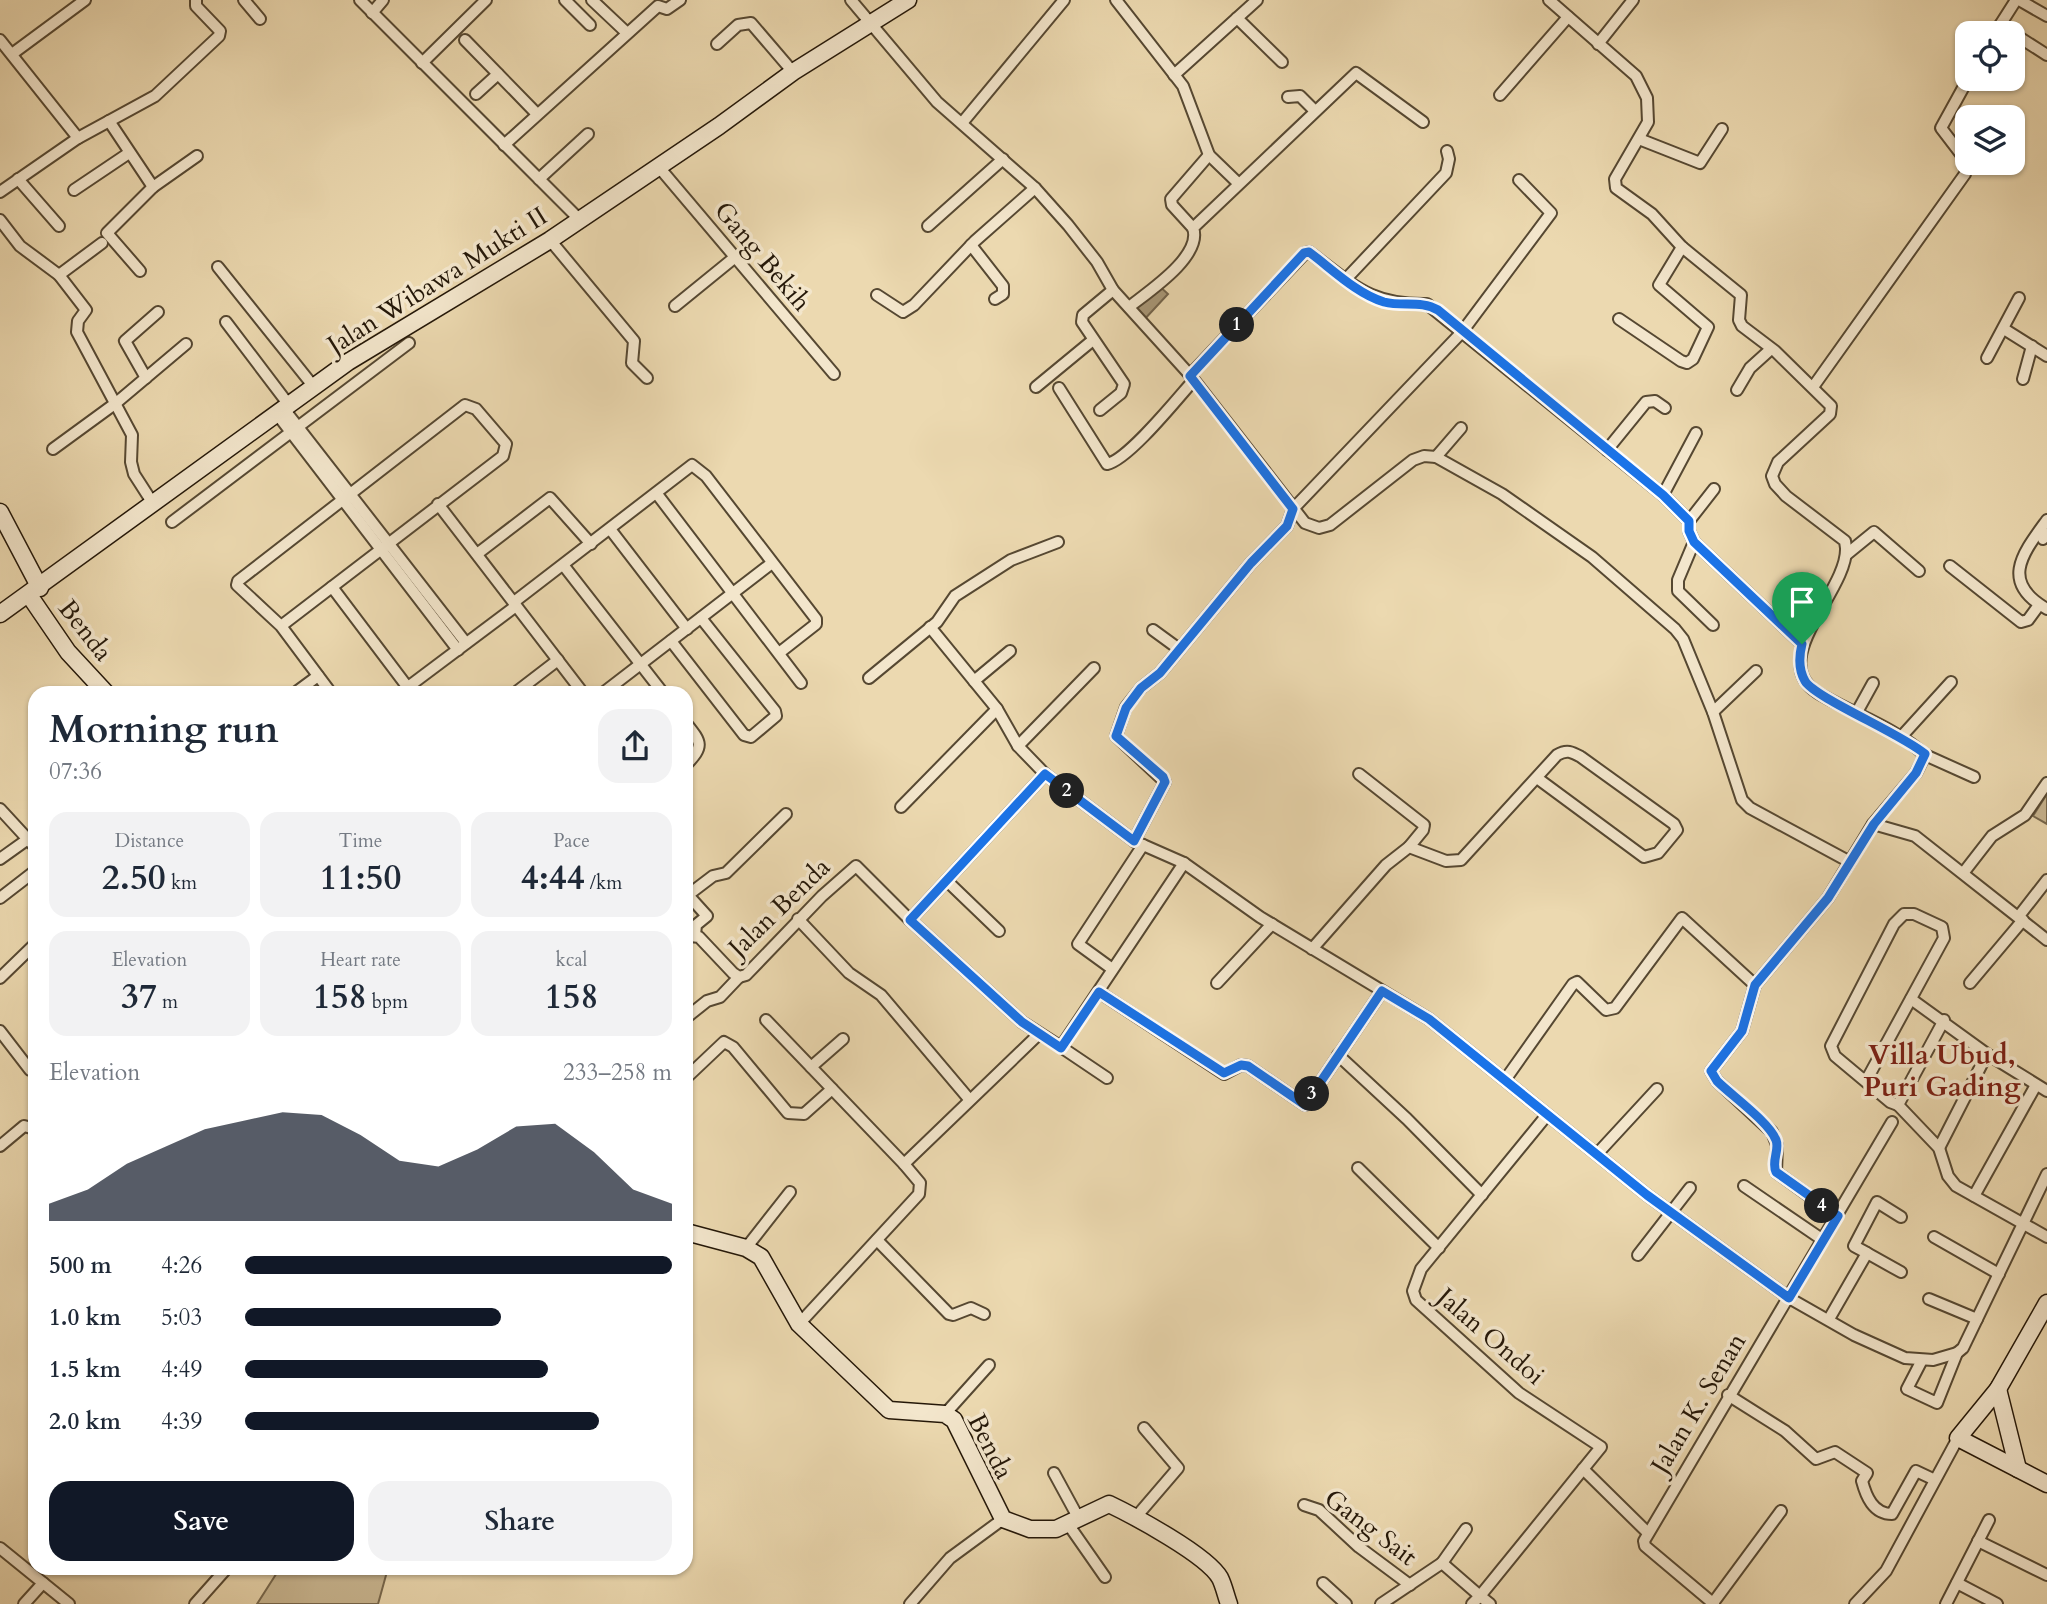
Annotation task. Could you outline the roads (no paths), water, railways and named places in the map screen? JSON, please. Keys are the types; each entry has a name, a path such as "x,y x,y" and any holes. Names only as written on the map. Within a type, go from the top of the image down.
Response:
{"street":[{"path":"12,54 85,0"},
{"path":"0,192 78,138 155,96 219,36 220,31 196,6 196,0"},
{"path":"244,0 260,19"},
{"path":"360,0 580,220"},
{"path":"372,13 383,0"},
{"path":"422,63 486,0"},
{"path":"565,0 590,25"},
{"path":"593,0 627,33"},
{"path":"503,145 627,33 655,3 667,9 680,0"},
{"path":"851,0 937,102 1035,188 1097,262 1113,290 1192,379 1305,523 1319,528 1331,525 1413,460 1424,456 1436,457 1502,494 1592,557 1684,639 1713,712 1742,800 1750,808 1850,862"},
{"name":"Jalan Wibawa Mukti II","path":"0,614 34,592 152,502 348,362 550,240 793,72 908,0"},
{"path":"962,123 1064,0"},
{"path":"1116,0 1183,86 1209,155 1238,183"},
{"path":"1174,75 1257,0"},
{"path":"1549,0 1629,69 1643,85 1650,111 1648,122 1615,186 1652,214 1682,247 1741,295 1739,320 1742,326 1827,400 1832,411 1778,462 1772,476 1775,484 1786,496 1844,541 1847,554"},
{"path":"1598,44 1633,0"},
{"path":"2004,21 2018,0 2047,16"},
{"path":"1500,94 1568,18"},
{"path":"1237,19 1282,62"},
{"path":"717,44 738,25 751,23 793,72"},
{"path":"0,40 78,138"},
{"path":"465,40 537,114"},
{"path":"2025,43 2047,55"},
{"path":"1193,228 1314,110 1360,73 1423,122"},
{"path":"476,94 498,74"},
{"path":"1955,146 1941,128 1961,91"},
{"path":"1288,97 1300,96 1314,110"},
{"path":"109,121 153,187"},
{"path":"1639,139 1700,163 1722,129"},
{"path":"538,179 588,134"},
{"path":"1346,279 1446,173 1449,159 1447,151"},
{"path":"74,190 129,153"},
{"path":"1129,307 1183,260 1196,236 1171,200 1209,155"},
{"path":"140,271 107,233 153,187 197,156"},
{"path":"928,226 1003,159"},
{"name":"Gang Bekih","path":"658,166 834,374"},
{"path":"1813,387 1964,175"},
{"path":"18,178 59,226"},
{"path":"1111,968 1078,944 1139,843 1165,782 1116,733 1126,708 1141,688 1153,681 1251,563 1287,526 1293,509 1462,332 1551,213 1519,180"},
{"path":"877,295 903,312 914,305 971,245 1035,188"},
{"path":"0,220 20,246 59,275 86,310 78,321 77,332 132,435 131,462 134,474 152,502"},
{"path":"550,240 634,341 632,363 647,378"},
{"path":"59,275 102,243"},
{"path":"971,245 1003,286 1003,294 995,299"},
{"path":"1619,319 1681,361 1687,363 1693,359 1708,327 1660,285 1682,247"},
{"path":"1059,388 1107,464 1113,463 1138,442 1304,253 1309,252 1384,302 1427,304 1663,495 1689,521"},
{"path":"675,306 734,258"},
{"path":"218,267 314,387"},
{"path":"1100,410 1121,393 1124,384 1082,322 1083,315 1113,290"},
{"path":"1987,358 2019,298"},
{"path":"145,378 125,341 158,312"},
{"path":"226,322 296,431 462,646"},
{"path":"2004,329 2047,356"},
{"path":"1036,387 1093,340"},
{"path":"172,522 296,431 409,343"},
{"path":"53,449 116,403 186,344"},
{"path":"2023,379 2032,346"},
{"path":"1737,390 1750,368 1771,349"},
{"path":"1607,450 1646,402 1656,401 1665,408"},
{"path":"281,626 503,456 506,444 469,405 465,405 346,495 238,580 237,584 281,626 326,686"},
{"path":"1436,457 1461,428"},
{"path":"1663,495 1696,433"},
{"path":"413,686 692,465 706,475 816,619 817,624 779,653"},
{"path":"1714,489 1689,521 1689,531 1694,542 1802,644"},
{"path":"657,494 801,683"},
{"path":"477,554 550,498 591,544"},
{"path":"438,504 578,686"},
{"name":"Benda","path":"0,512 34,592 68,652 100,686"},
{"path":"1950,566 2021,622 2027,621 2043,607 2024,589 2019,570 2043,537 2047,520"},
{"path":"610,529 687,629"},
{"path":"1919,571 1874,532 1847,554 1825,607 1802,644 1799,657 1806,683 1816,692 1901,737 1925,754 1974,777"},
{"path":"869,678 943,617 955,596 989,571 1058,542"},
{"path":"1694,542 1678,580 1678,591 1713,625"},
{"path":"615,686 772,564"},
{"path":"564,566 657,686"},
{"path":"332,587 403,686"},
{"path":"671,641 744,735 751,737 776,716 775,710 701,618"},
{"path":"930,627 997,709 1018,746 1045,774 1139,843 1184,863 1272,925 1429,1019 1671,1214 1789,1298 1875,1346 1905,1358 1922,1360 1957,1353"},
{"path":"1153,630 1179,649"},
{"path":"974,681 1010,651"},
{"path":"524,686 558,660"},
{"path":"1018,746 1094,668"},
{"path":"1713,712 1756,671"},
{"path":"304,686 318,676"},
{"path":"1901,737 1951,682"},
{"path":"1857,712 1873,683"},
{"path":"901,807 997,709"},
{"path":"693,734 700,745 693,757"},
{"path":"1409,846 1446,861 1461,860 1557,755 1571,752 1674,824 1677,830 1658,853 1644,857 1537,778"},
{"path":"1838,1216 1776,1172 1774,1166 1777,1145 1772,1132 1712,1077 1711,1071 1747,1020 1755,985 1828,898 1874,824 1916,773 1925,754"},
{"path":"1045,774 910,920 961,970 1039,1034 1107,1078"},
{"path":"1312,949 1386,865 1409,846 1424,825 1359,774"},
{"path":"1964,872 1992,836 2025,815 2047,783"},
{"path":"0,809 28,839"},
{"path":"693,891 713,876 726,873 786,814"},
{"path":"1874,824 1915,836 2047,940"},
{"path":"0,859 28,845"},
{"path":"1061,1048 1099,992 1111,968 1184,863"},
{"name":"Jalan Benda","path":"693,939 738,977 746,975 799,919 856,866 910,920"},
{"path":"0,898 28,876"},
{"path":"1970,983 2047,880"},
{"path":"947,881 999,932"},
{"path":"693,901 707,916 696,925 693,932"},
{"path":"1866,1081 1944,938 1945,932 1936,923 1908,912 1894,924 1831,1044 1835,1056 1866,1081 1898,1105 1939,1148 1948,1176 1956,1186 2047,1237"},
{"path":"1505,1080 1573,984 1577,982 1606,1010 1615,1008 1677,920 1682,918 1755,985"},
{"path":"799,919 849,973 881,995 969,1099"},
{"path":"1217,983 1272,925"},
{"path":"0,978 28,951"},
{"path":"693,1012 707,1001 720,997 738,977"},
{"path":"1099,992 1224,1073 1241,1065 1248,1066 1305,1105 1382,991"},
{"path":"1911,999 1944,1020 1987,1054 2047,1091"},
{"path":"766,1020 920,1183 919,1194 799,1324"},
{"path":"1898,1105 1944,1020"},
{"path":"0,1031 28,1067"},
{"path":"904,1164 1039,1034"},
{"path":"811,1067 843,1038"},
{"path":"693,1071 724,1042 733,1047 788,1113 804,1114 832,1089"},
{"path":"1939,1148 1987,1054"},
{"path":"1338,1055 1407,1119 1482,1195"},
{"path":"1974,1196 2036,1085"},
{"path":"1597,1154 1657,1089"},
{"name":"Jalan Ondoi","path":"1548,1115 1415,1279 1413,1291 1416,1300 1518,1393 1550,1415 1595,1440 1601,1447 1583,1469"},
{"name":"Jalan K. Senan","path":"1648,1533 1892,1122"},
{"path":"0,1146 24,1126 28,1127"},
{"path":"1358,1168 1439,1248"},
{"path":"1922,1360 1907,1389 1937,1403 1957,1353 1963,1348 1998,1274 2026,1227 2047,1174"},
{"path":"1744,1186 1823,1240"},
{"path":"1638,1255 1690,1188"},
{"path":"693,1234 746,1248 790,1192"},
{"path":"1901,1217 1877,1202 1854,1246 1901,1272"},
{"path":"1934,1237 1998,1274"},
{"path":"877,1240 949,1314 971,1308 984,1314"},
{"name":"Benda","path":"746,1248 761,1257 799,1324 889,1410 945,1414 954,1420 1003,1519 1030,1529 1056,1529 1074,1522 1102,1504 1109,1504 1136,1517 1202,1560 1219,1576 1229,1604"},
{"path":"1829,1319 1867,1253"},
{"path":"1929,1299 1977,1319"},
{"path":"1855,1604 1885,1571 1933,1479 1958,1438 1998,1389 2047,1303"},
{"path":"945,1414 989,1365"},
{"path":"1998,1389 2018,1469"},
{"path":"1728,1395 1786,1432 1816,1459 1835,1452 1867,1473 1862,1481 1868,1500 1883,1513 1892,1514 1916,1471 1933,1479"},
{"path":"1136,1517 1178,1468 1144,1428"},
{"path":"1958,1438 2047,1483"},
{"path":"1476,1600 1583,1469 1648,1533 1644,1546 1714,1603 1781,1511"},
{"path":"1054,1473 1074,1522 1105,1577"},
{"name":"Gang Sait","path":"1304,1505 1319,1510 1359,1547 1410,1585"},
{"path":"910,1604 950,1558 1003,1519"},
{"path":"1946,1604 1989,1520"},
{"path":"1381,1604 1441,1563 1466,1529"},
{"path":"1979,1541 2047,1575"},
{"path":"0,1548 28,1570"},
{"path":"1441,1563 1476,1600 1490,1604"},
{"path":"34,1575 69,1604"},
{"path":"195,1604 221,1575"},
{"path":"24,1604 44,1583"},
{"path":"1323,1583 1346,1604"},
{"path":"1957,1583 1997,1604"}],"district":[{"name":"Villa Ubud, Puri Gading","path":"1942,1070"}]}
